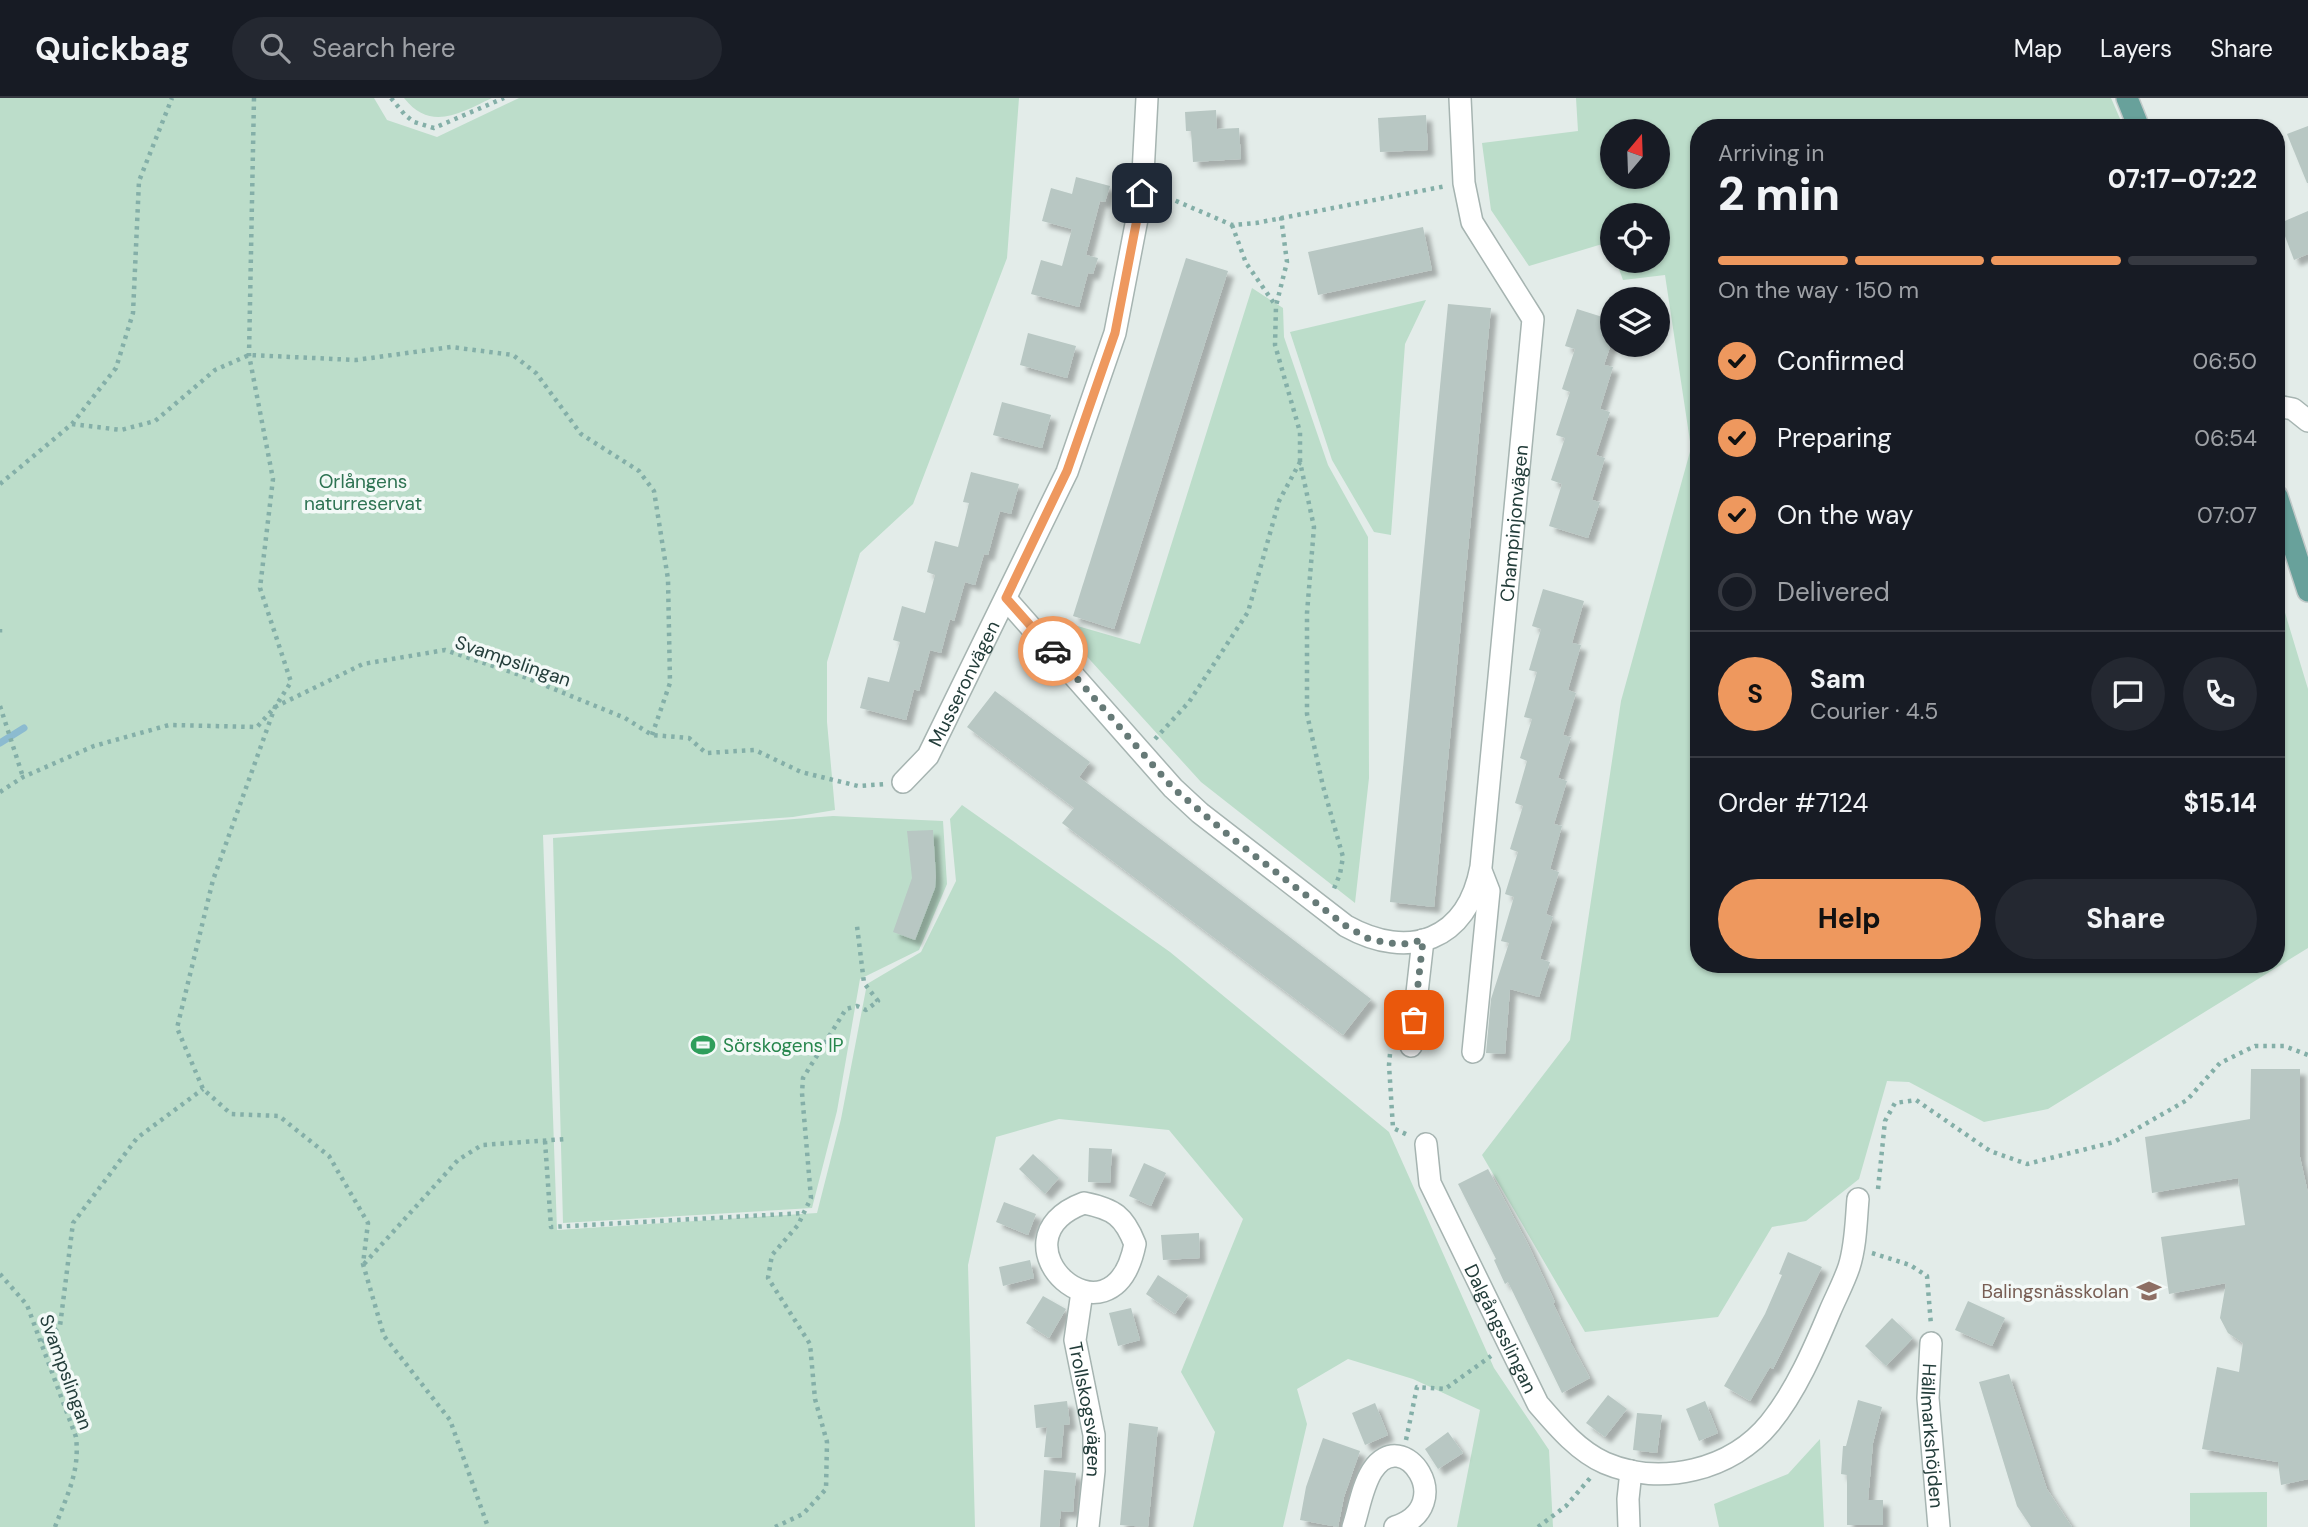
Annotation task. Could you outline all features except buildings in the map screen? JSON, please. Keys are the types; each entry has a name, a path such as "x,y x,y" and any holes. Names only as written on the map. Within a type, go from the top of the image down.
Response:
{"main road":[{"path":"2127,98 2135,119"},
{"path":"2285,521 2308,591"}],"street":[{"name":"Musseronvägen","path":"903,782 928,756 1067,471 1115,333 1142,193 1147,98"},
{"name":"Champinjonvägen","path":"1006,598 1173,788 1200,813 1346,926 1367,938 1404,944 1423,940 1453,923 1466,909 1476,891 1480,867 1533,320 1472,222 1464,183 1460,98"},
{"path":"2285,408 2293,409 2308,421"},
{"path":"1473,1052 1489,891 1480,867"},
{"path":"1411,1046 1423,940"},
{"name":"Dalgångsslingan","path":"1426,1144 1430,1182 1538,1404 1562,1432 1604,1462 1631,1471 1679,1473 1718,1463 1744,1448 1769,1424 1816,1342 1849,1269 1868,1196"},
{"path":"1084,1203 1103,1207 1121,1216 1135,1244 1132,1262 1123,1278 1109,1289 1095,1294 1082,1292 1064,1283 1052,1268 1046,1251 1049,1231 1057,1218 1084,1203"},
{"name":"Trollskogsvägen","path":"1082,1292 1075,1340 1094,1434 1094,1471 1088,1527"},
{"name":"Hällmarkshöjden","path":"1931,1343 1928,1398 1939,1527"},
{"path":"1353,1527 1371,1471 1378,1462 1390,1456 1416,1465 1422,1474 1424,1493 1414,1516 1406,1524 1395,1527"},
{"path":"1629,1527 1631,1471"}],"path":[{"path":"0,484 72,424 116,368 133,313 139,181 172,98"},
{"path":"254,98 249,355 273,479 260,588 290,682 275,706 213,880 177,1028 203,1089 231,1114 279,1116 329,1156 368,1223 363,1264 384,1336 450,1420 488,1527"},
{"path":"391,98 414,122 434,128 504,98"},
{"path":"1142,193 1152,191 1232,225 1256,223 1464,183"},
{"path":"1281,218 1287,262 1276,306 1275,345 1300,432 1300,462 1314,527 1307,613 1307,714 1343,857 1340,874 1322,908"},
{"path":"1232,225 1246,263 1276,306"},
{"path":"72,424 121,430 155,421 215,370 249,355 356,360 451,347 513,355 536,373 581,434 639,471 654,491 668,579 670,683 652,735"},
{"path":"1142,752 1189,702 1248,612 1279,501 1300,462"},
{"name":"Svampslingan","path":"0,792 23,777 93,747 169,725 257,727 275,706 363,664 445,650 517,674 625,718 652,735 689,738 706,753 755,750 801,772 858,786 903,782"},
{"path":"0,706 23,777"},
{"path":"775,1527 803,1514 826,1489 827,1442 815,1399 810,1344 768,1278 772,1255 798,1225 811,1198 803,1078 846,1009 858,1006 866,1010 878,1001 863,983 857,926"},
{"path":"1868,1196 1885,1121 1895,1103 1916,1100 1990,1151 2027,1164 2114,1142 2187,1100 2220,1063 2255,1046 2284,1046 2308,1055"},
{"path":"42,1342 60,1326 73,1223 137,1138 203,1089"},
{"path":"363,1264 458,1160 482,1145 566,1139"},
{"path":"545,1141 551,1227 804,1213"},
{"path":"1868,1252 1910,1265 1927,1276 1931,1343"},
{"name":"Svampslingan","path":"0,1274 27,1305 76,1437 79,1458 71,1490 55,1527"},
{"path":"1402,1458 1417,1387 1445,1389 1509,1343"},
{"path":"1538,1527 1566,1506 1604,1462"}],"green space":[{"name":"Orlångens naturreservat","path":"0,98 374,98 387,120 437,137 519,98 1019,98 1007,258 913,504 860,553 827,662 827,722 835,810 793,817 543,835 557,1230 817,1213 841,1119 867,984 921,952 956,881 950,819 962,805 1170,952 1389,1132 1494,1368 1549,1450 1553,1527 1457,1527 1480,1410 1413,1379 1348,1359 1297,1389 1307,1424 1283,1527 1193,1527 1215,1432 1181,1372 1243,1219 1169,1130 1059,1119 996,1137 968,1265 975,1527 0,1527"},
{"path":"404,98 492,98 457,114 435,117 414,108"},
{"path":"1576,98 2111,98 2120,119 1690,119 1690,441 1670,308 1670,287 1667,287 1665,275 1623,280 1620,273 1670,273 1670,203 1600,203 1600,245 1529,266 1491,210 1482,143 1578,131"},
{"path":"1252,288 1283,308 1284,337 1328,465 1368,537 1369,778 1355,903 1201,782 1061,628 1067,623 1140,644"},
{"path":"1426,300 1405,344 1391,535 1374,532 1332,460 1290,332"},
{"path":"1690,452 1690,973 2268,973 2048,1109 1984,1122 1909,1082 1887,1081 1859,1179 1806,1221 1772,1227 1718,1317 1585,1332 1482,1155 1570,1040 1621,701"},
{"path":"2285,613 2308,689 2308,948 2285,962"},
{"name":"Sörskogens IP","path":"833,816 943,821 947,884 919,950 860,979 837,1111 812,1208 563,1223 553,838"},
{"path":"1820,1439 1824,1527 1719,1527 1714,1504 1788,1474"},
{"path":"2267,1492 2267,1527 2190,1527 2190,1493"}],"waterway":[{"path":"0,743 24,728"}],"way so far":[{"path":"1053,651 1173,788 1233,839 1346,926 1367,938 1404,944 1423,940 1414,1020"}],"place":[{"name":"Sörskogens IP","path":"703,1045"},
{"name":"Balingsnässkolan","path":"2149,1291"}],"route":[{"path":"1053,651 1006,598 1067,471 1115,333 1142,193"}]}
